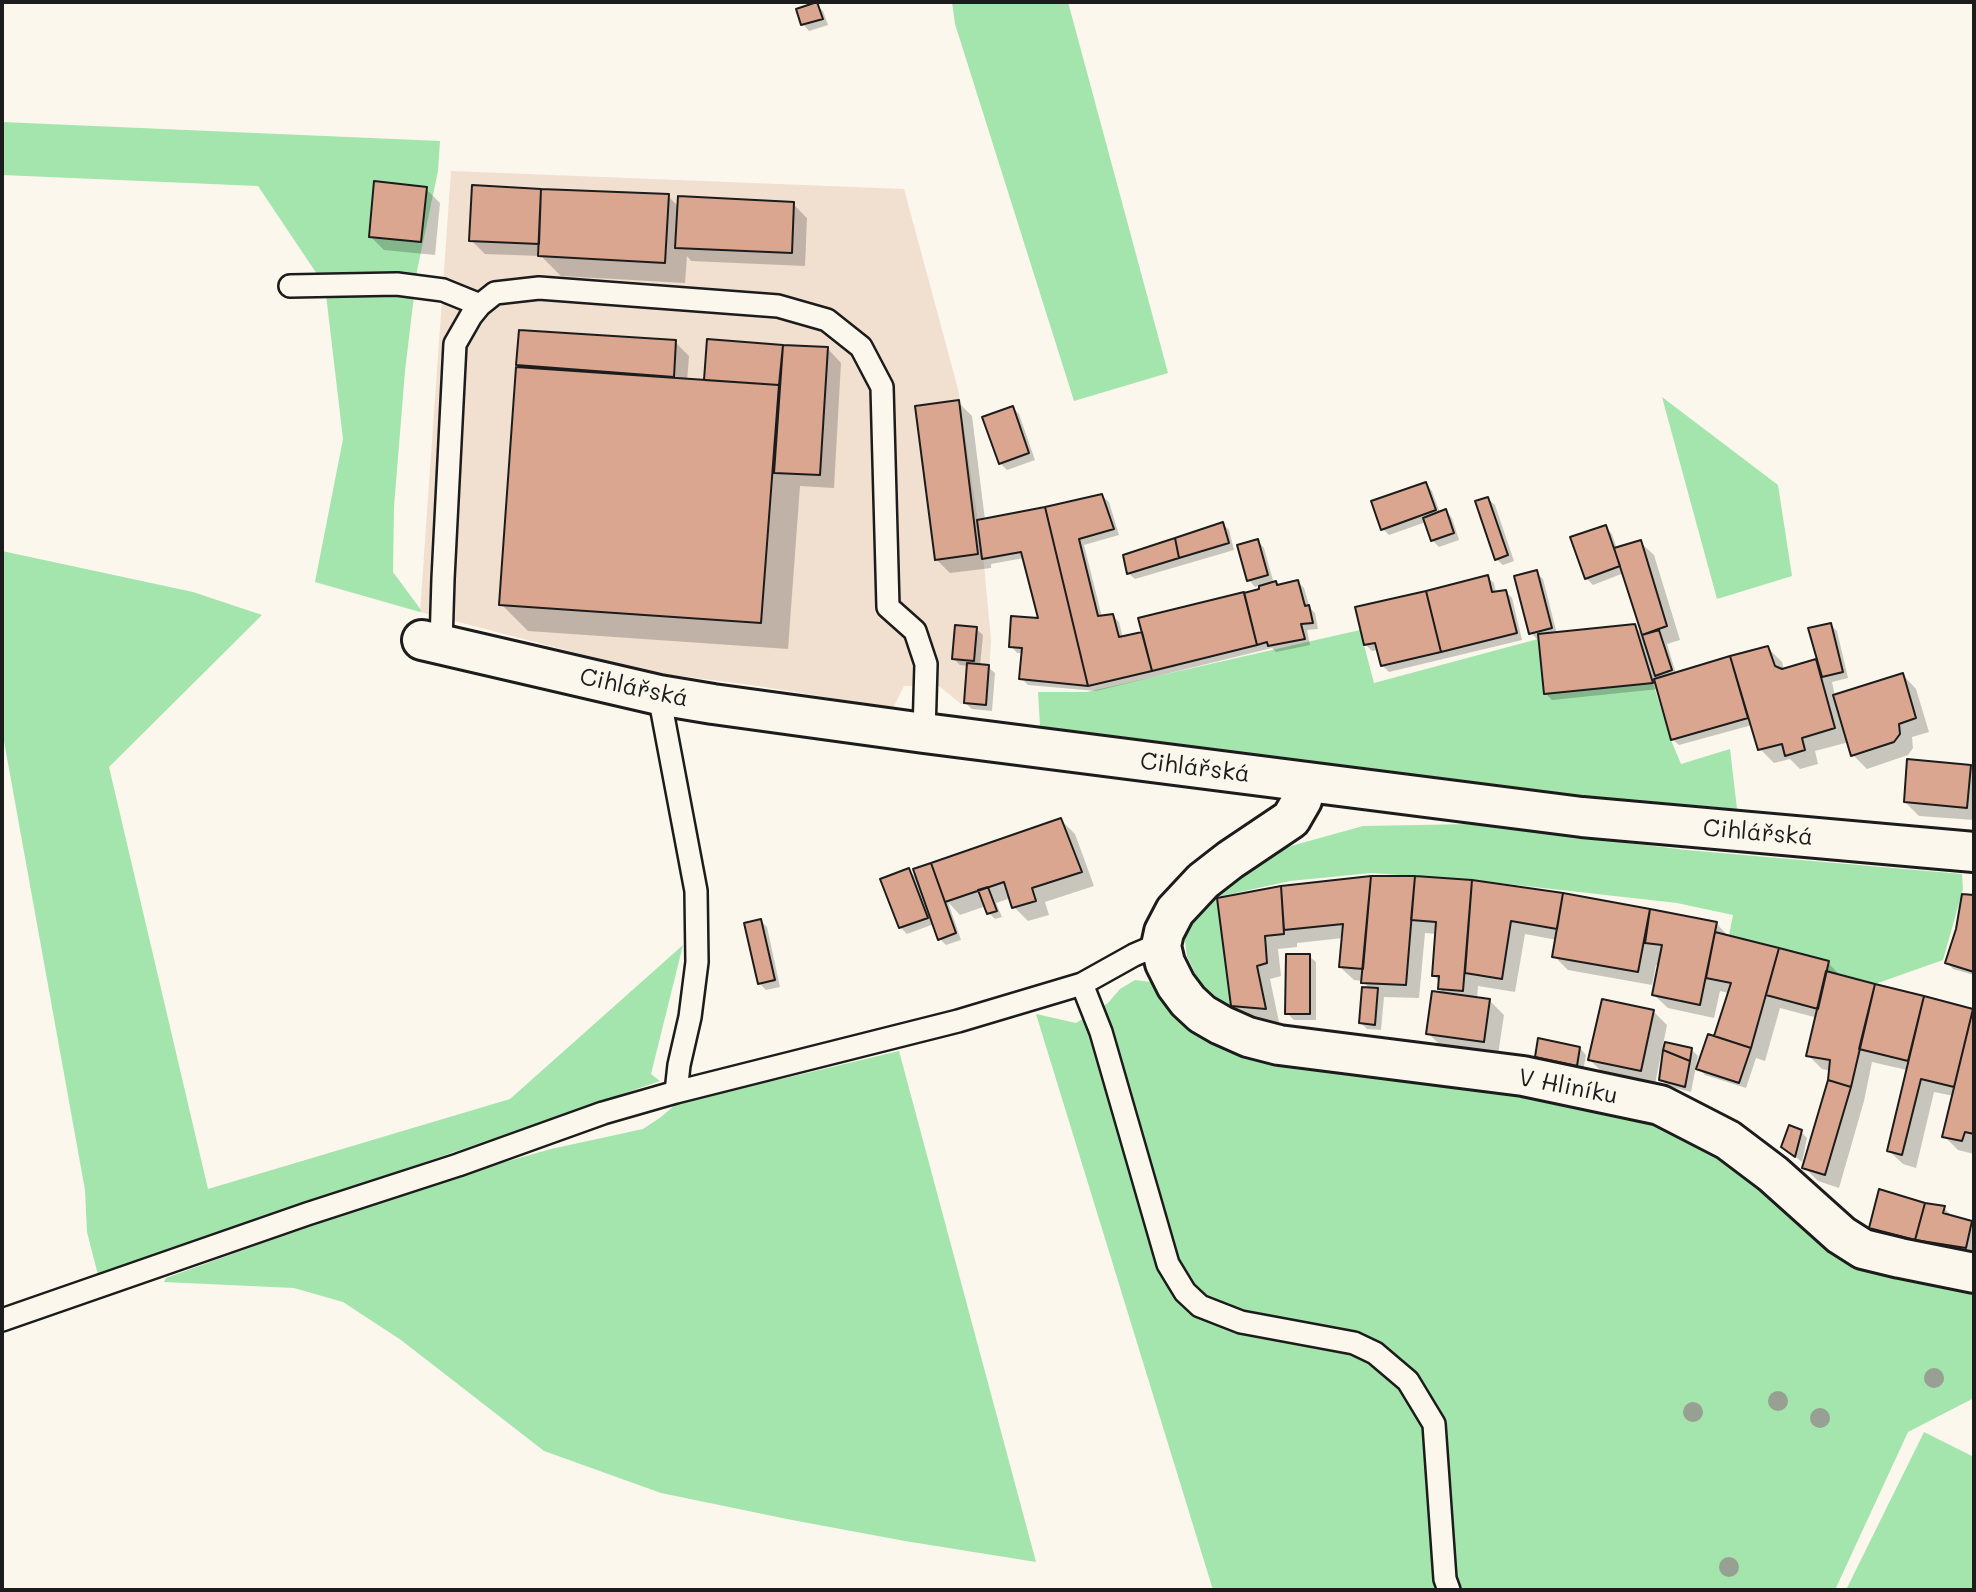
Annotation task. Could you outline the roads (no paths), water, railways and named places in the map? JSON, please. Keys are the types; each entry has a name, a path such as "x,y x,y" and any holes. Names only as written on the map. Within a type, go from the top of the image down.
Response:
{"street":[{"name":"Cihlářská","path":"432,642 659,695 925,733 1582,817 1974,852"},
{"path":"1161,946 1164,932 1175,911 1203,881 1291,819 1302,800 1307,783"},
{"name":"V Hliníku","path":"1161,946 1165,963 1176,985 1195,1008 1221,1025 1248,1037 1279,1045 1523,1076 1660,1105 1728,1140 1773,1174 1841,1235 1864,1249 1974,1273"}],"lane":[{"path":"290,286 397,284 443,290 480,305"},
{"path":"432,642 455,344 480,305 495,293 539,288 778,306 827,320 861,347 882,387 888,607 915,631 926,664 925,733"},
{"path":"659,695 696,891 697,962 676,1092"},
{"path":"2,1320 603,1114 676,1092 958,1021 1082,984 1148,948 1161,946"},
{"path":"1082,984 1101,1032 1168,1264 1185,1293 1200,1306 1241,1322 1354,1343 1375,1353 1408,1381 1434,1424 1445,1579 1449,1590"}]}
